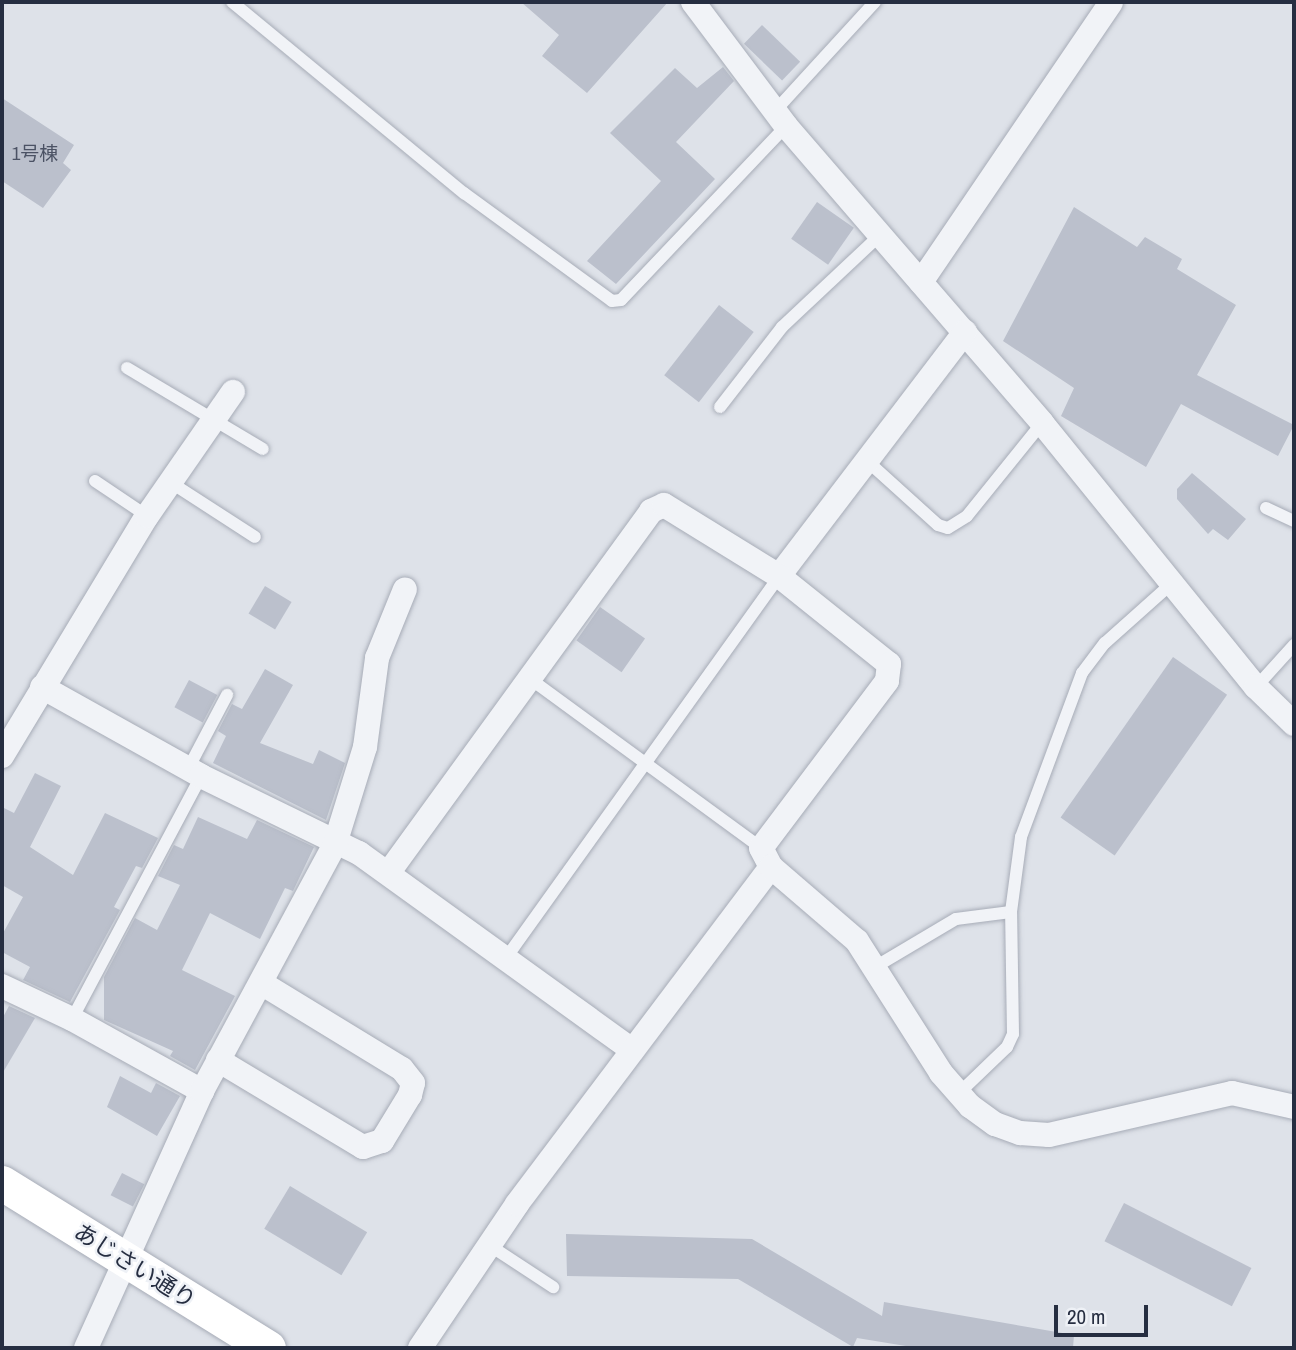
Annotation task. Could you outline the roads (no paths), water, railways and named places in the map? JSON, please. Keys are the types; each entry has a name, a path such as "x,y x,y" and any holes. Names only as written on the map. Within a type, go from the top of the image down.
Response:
{"street":[{"path":"693,2 780,118 1042,423 1256,687 1294,724"},
{"path":"921,282 1111,2"},
{"path":"779,576 864,458 965,332"},
{"path":"2,756 147,516 233,392"},
{"path":"389,872 657,506 671,507 779,576 883,655 889,673 766,858 632,1050 489,1245 420,1348"},
{"path":"86,1348 202,1091 335,844 365,747 377,659 405,589"},
{"path":"42,687 194,772 389,872 632,1050"},
{"path":"766,858 847,931 875,967 958,1094 995,1124 1033,1135 1077,1131 1232,1093 1294,1107"},
{"path":"218,1060 363,1147 382,1141 410,1095 413,1083 402,1069 261,983"},
{"path":"2,986 72,1019 202,1091"},
{"name":"あじさい通り","path":"2,1183 268,1348"}],"lane":[{"path":"232,2 464,193 612,301 621,300 780,118 875,2"},
{"path":"719,407 782,327 881,234"},
{"path":"127,368 214,416 263,449"},
{"path":"864,458 938,525 948,528 967,516 1042,423"},
{"path":"95,481 147,516"},
{"path":"170,482 255,537"},
{"path":"1266,508 1294,521"},
{"path":"506,958 779,576"},
{"path":"958,1094 1007,1047 1013,1034 1011,912 1029,806 1082,673 1105,643 1171,584"},
{"path":"1256,687 1294,645"},
{"path":"529,678 766,858"},
{"path":"72,1019 194,772 228,695"},
{"path":"875,967 956,919 1011,912"},
{"path":"489,1245 553,1287"}]}
